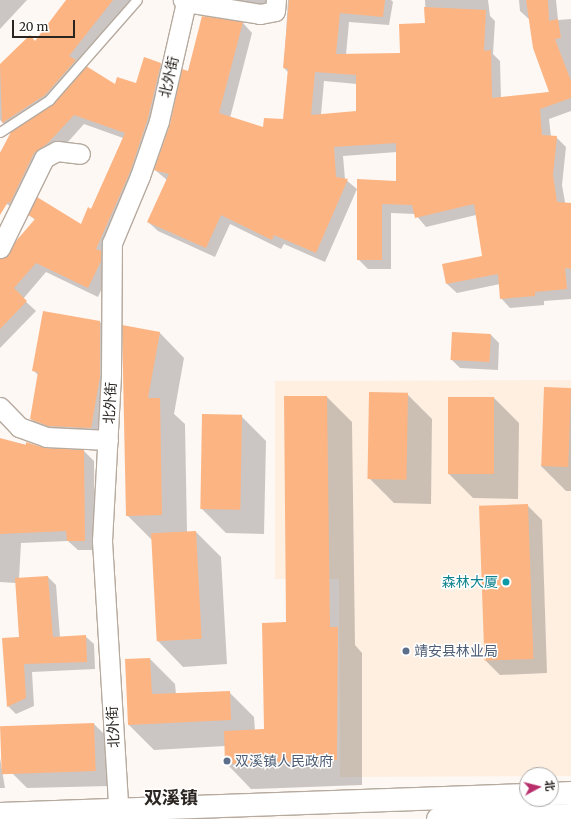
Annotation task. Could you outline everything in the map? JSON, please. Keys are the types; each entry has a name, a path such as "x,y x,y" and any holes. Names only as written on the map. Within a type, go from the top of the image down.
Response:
{"main road":[{"path":"559,794 571,793"},
{"path":"0,814 119,814 519,795"},
{"path":"438,819 571,814"}],"street":[{"path":"185,1 260,14 275,11 276,0"},
{"name":"北外街","path":"119,814 102,541 111,372 112,243 140,176 159,121 185,1"},
{"path":"0,248 44,158 57,151 80,154"},
{"path":"0,407 19,427 46,437 108,440"}],"lane":[{"path":"0,132 48,100 137,0"}],"shaded area":[{"path":"571,380 571,776 559,776 559,767 519,767 519,776 340,777 339,579 275,579 275,381"}],"building":[{"path":"66,0 113,0 69,56 76,60 45,95 2,123 0,64 30,35 35,41"},
{"path":"289,0 385,0 383,17 340,13 336,54 400,53 399,24 425,23 424,7 486,10 484,51 491,50 492,98 549,92 533,48 526,0 548,0 549,21 558,19 561,38 555,39 571,81 571,98 540,109 542,135 557,136 553,175 557,202 571,203 571,269 565,268 567,289 535,292 535,296 500,299 498,274 446,284 442,264 482,256 474,204 415,218 412,205 382,204 382,260 357,260 357,179 396,181 396,143 334,147 336,177 348,179 316,253 274,235 272,240 221,215 206,248 147,222 169,174 154,170 170,124 182,69 188,71 202,16 243,22 219,113 263,127 264,118 283,119 288,69 283,68","holes":["315,72 356,75 356,111 311,115"]},
{"path":"144,57 161,63 148,118 130,172 96,249 101,251 101,261 88,288 36,263 14,288 27,301 0,329 0,259 6,257 16,241 35,219 28,215 37,197 81,224 88,207 91,209 125,133 74,115 48,143 34,153 10,203 8,202 0,215 0,153 11,132 53,104 86,66 115,84 117,77 136,83"},
{"path":"43,311 100,321 100,377 91,428 48,426 30,419 38,372 32,371"},
{"path":"122,325 160,332 148,398 160,398 162,515 126,516"},
{"path":"452,332 491,334 489,362 451,360"},
{"path":"544,387 571,388 568,467 541,466"},
{"path":"369,392 408,393 406,480 367,479"},
{"path":"284,396 327,396 330,627 338,627 337,760 225,764 224,731 264,729 262,623 286,622"},
{"path":"448,397 494,397 494,474 448,474"},
{"path":"202,414 242,415 240,510 200,509"},
{"path":"0,438 26,445 26,442 45,448 84,450 85,541 67,541 66,531 0,534"},
{"name":"森林大厦","path":"528,504 533,659 484,661 479,506"},
{"path":"196,531 202,639 157,641 151,533"},
{"path":"48,576 53,637 86,635 87,662 24,664 26,698 7,707 2,638 19,637 15,578"},
{"path":"150,658 152,694 230,691 231,720 128,725 125,659"},
{"path":"94,723 96,771 2,774 0,726"}],"place":[{"name":"森林大厦","path":"506,582"},
{"name":"靖安县林业局","path":"406,651"},
{"name":"双溪镇人民政府","path":"227,761"}],"district":[{"name":"双溪镇","path":"171,798"}]}
